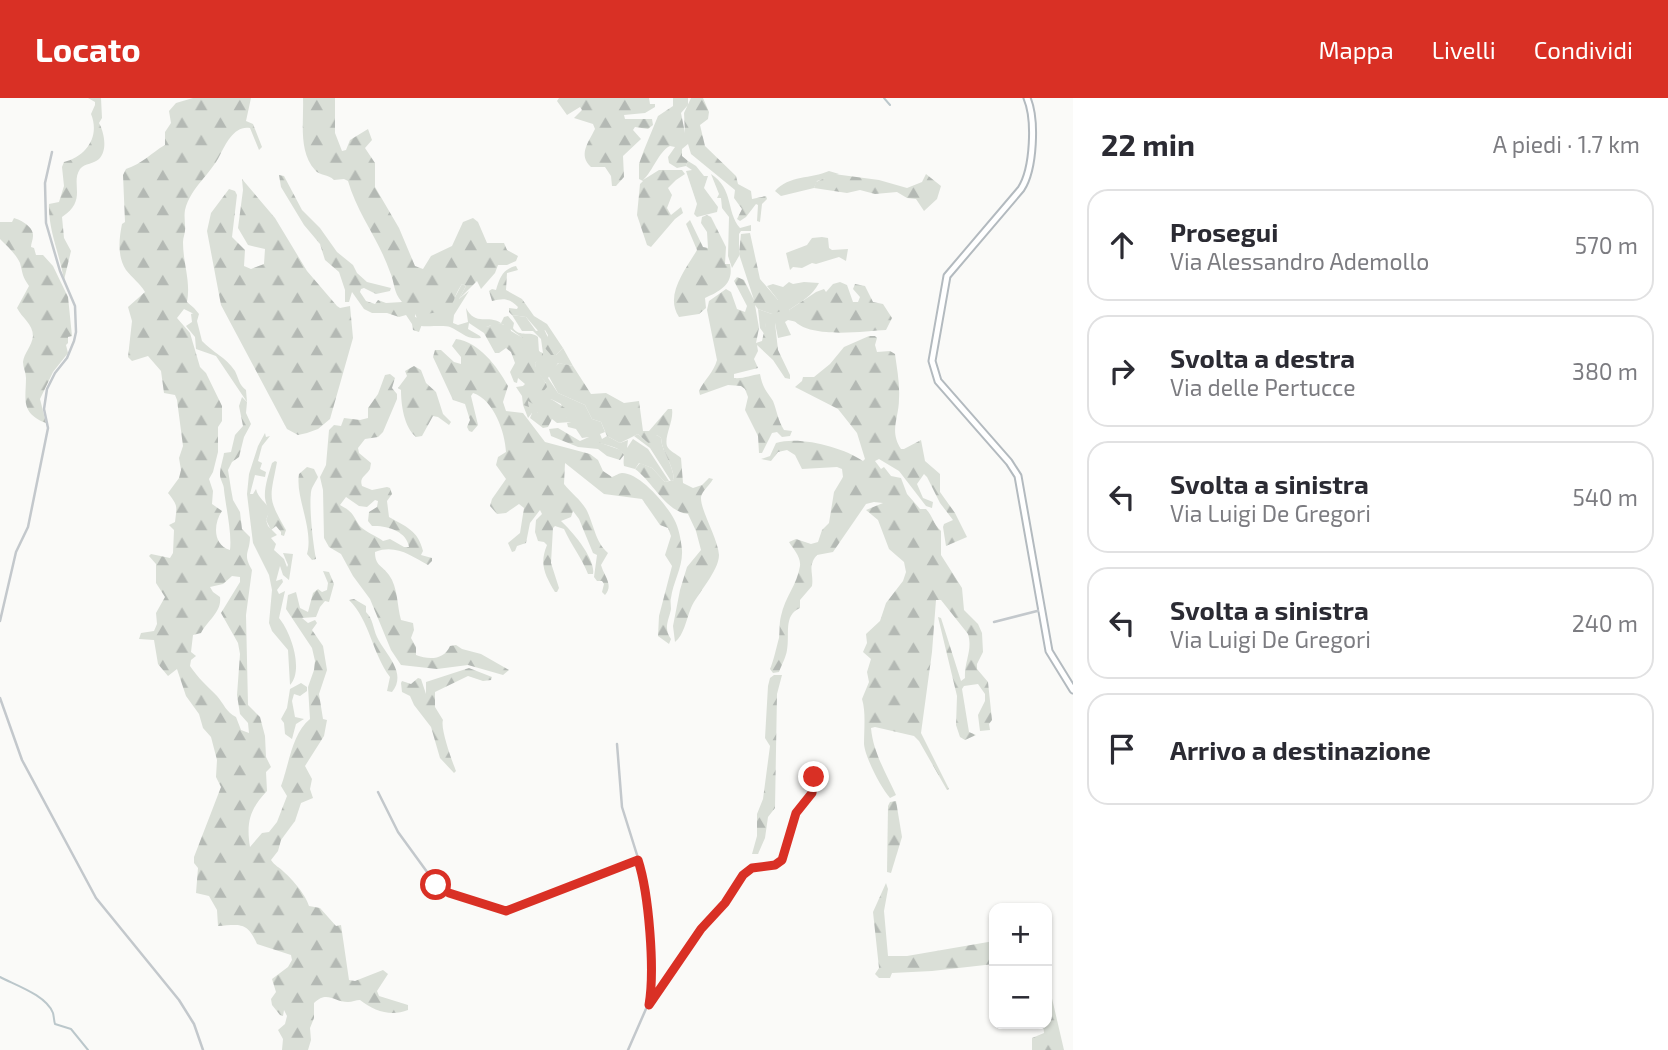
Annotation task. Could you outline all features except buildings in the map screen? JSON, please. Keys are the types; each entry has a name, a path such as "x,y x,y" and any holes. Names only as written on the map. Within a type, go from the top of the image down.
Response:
{"street":[{"path":"1027,98 1033,123 1026,180 949,273 944,287 932,363 940,383 1009,462 1018,476 1050,655 1073,690"},
{"path":"0,621 16,552 27,529 35,494 48,428 44,409 47,389 51,378 72,348 76,331 75,306 60,271 46,223 45,183 52,152"},
{"path":"994,622 1041,610"},
{"path":"0,698 22,760 96,898 188,1012 203,1050"},
{"path":"617,744 622,807 645,887 649,1005"},
{"path":"628,1050 649,1005 701,929 725,903 743,875 752,868 775,865 782,860 796,813 812,793 814,769"},
{"path":"378,792 398,832 438,887 497,910 515,909 638,860"}],"green space":[{"path":"88,98 101,98 102,118 99,123 104,136 104,146 99,159 80,169 74,204 62,217 64,238 71,251 64,280 50,223 49,204 59,202 64,186 64,162 79,155 90,144 94,130 91,114 95,102"},
{"path":"193,98 251,98 246,121 253,124 262,147 259,150 250,128 235,132 188,202 183,250 188,287 187,302 194,308 194,314 184,309 177,318 190,333 200,367 206,373 222,406 222,421 218,427 218,452 209,479 213,491 212,504 222,511 216,533 220,544 230,550 230,528 220,472 224,453 231,452 235,435 243,426 239,406 242,397 247,402 246,413 251,424 244,437 239,457 232,462 228,470 242,529 250,537 247,556 252,570 246,615 248,705 260,717 265,736 266,757 271,767 266,772 267,791 251,816 250,847 262,833 269,832 277,822 287,796 281,786 292,750 299,732 310,719 308,687 315,661 312,648 286,609 288,595 296,592 300,608 308,612 313,593 318,589 322,592 327,590 328,583 323,571 329,572 334,584 329,602 325,601 316,617 302,618 308,623 315,620 317,623 312,630 323,646 327,670 319,694 323,719 327,720 324,736 305,766 312,779 310,789 313,798 301,803 295,821 271,860 295,883 309,906 320,908 336,926 341,925 349,980 355,981 383,970 388,974 377,991 379,996 408,1005 408,1010 389,1013 377,1010 360,1000 343,1002 323,997 314,1003 308,1050 282,1050 283,1039 278,1030 285,1024 287,1016 284,1010 283,1016 280,1015 272,1005 271,999 276,992 272,979 288,967 292,960 291,955 257,944 250,931 242,926 218,926 217,910 209,896 196,893 198,868 194,857 221,787 216,777 217,760 211,737 203,728 199,714 186,696 177,669 168,676 158,664 154,640 139,639 141,633 154,631 157,624 156,613 165,597 156,583 156,564 149,556 151,554 170,558 173,553 174,530 169,525 175,522 176,509 168,493 179,478 179,458 183,446 177,400 175,395 164,393 161,371 148,356 132,361 128,357 132,321 128,307 145,292 126,270 120,253 121,230 125,222 123,175 126,169 165,145 165,132 171,123 169,111 176,103","holes":["232,576 240,577 240,582 221,613 238,643 240,654 237,695 240,714 248,723 249,733 241,730 236,717 190,666 191,660 196,656 191,652 193,635 201,633 219,607 220,597 210,587 223,584"]},
{"path":"303,98 335,98 335,133 342,151 346,150 350,140 368,129 372,140 365,148 375,163 375,187 399,228 415,266 423,269 431,256 452,246 463,222 473,218 478,222 487,243 504,243 507,250 518,256 516,261 498,265 495,273 481,289 477,281 459,299 466,286 462,284 447,308 415,314 415,317 424,319 419,332 413,330 406,315 399,317 387,313 372,313 364,309 352,292 349,302 345,302 345,290 339,272 325,260 320,244 304,225 281,187 279,175 284,176 302,210 320,228 337,252 353,265 357,273 367,282 391,288 390,291 376,294 361,289 366,301 375,304 378,300 386,303 402,302 348,181 334,180 319,173 306,154"},
{"path":"559,98 649,98 650,104 655,104 655,107 645,113 624,115 625,119 652,119 653,125 648,129 635,127 633,130 641,139 623,156 624,177 616,186 612,186 611,176 605,167 591,167 585,158 595,129 593,124 574,118 582,110 580,107 567,115 557,101"},
{"path":"673,98 688,98 688,104 691,98 703,98 709,112 708,119 700,125 705,146 736,176 738,184 751,191 752,199 766,196 760,222 757,221 756,204 746,217 740,221 737,219 742,209 734,198 735,190 691,154 688,144 682,149 682,156 688,161 686,166 677,168 669,163 668,157 675,147 670,146 643,180 659,170 682,170 685,174 668,188 672,195 667,208 671,215 681,207 683,213 651,247 647,245 637,215 640,184 643,181 639,179 639,164 658,116 673,106","holes":["687,106 684,113 685,133 681,113"]},
{"path":"688,161 704,176 708,176 704,188 718,207 717,212 697,217 694,214 697,204 686,171 692,170 686,166"},
{"path":"829,171 839,174 817,181 814,188 781,196 775,191 787,182"},
{"path":"711,174 727,193 740,228 751,225 751,231 741,231 739,234 739,256 732,268 728,256 729,217 722,208 721,198 717,198 719,194"},
{"path":"834,174 879,180 907,188 922,182 926,174 941,186 937,199 924,211 916,199 907,198 897,192 875,194 860,190 847,193 814,188 816,182"},
{"path":"242,179 275,218 307,271 337,306 350,306 353,338 330,419 318,429 307,433 298,435 287,429 221,305 207,231 211,213 229,189 237,195 232,237 245,250 244,266 251,269 264,264 265,249 248,245 238,228"},
{"path":"702,217 711,217 726,247 725,264 730,264 730,277 725,286 705,298 706,308 699,314 679,317 675,309 675,291 697,250 686,224 690,220 703,247 708,248 707,232 701,223"},
{"path":"14,218 29,227 33,233 31,247 36,255 43,255 53,266 68,297 72,336 68,337 66,345 68,353 53,372 40,399 46,423 32,415 25,399 26,378 23,362 33,332 17,308 29,286 20,263 0,239 0,222 12,222"},
{"path":"750,233 760,279 778,300 781,311 772,314 758,309 755,305 759,328 756,343 762,341 766,323 770,320 775,323 778,350 790,375 790,379 785,378 773,360 757,345 758,351 754,359 758,368 734,374 734,378 737,378 760,374 782,427 792,431 790,436 782,437 777,432 772,433 762,453 759,453 758,436 745,410 748,397 745,389 728,385 700,395 699,391 717,360 707,310 709,301 726,289 731,292 737,309 745,312 747,306 734,281 737,277 744,280 754,300 739,254 741,234"},
{"path":"812,238 828,238 829,248 832,250 848,249 846,261 839,257 802,268 793,267 790,270 786,253 807,245"},
{"path":"516,266 518,270 507,273 506,290 522,299 534,316 547,324 563,348 556,355 551,355 544,347 548,335 545,330 540,333 526,317 509,312 509,308 517,309 515,304 500,299 492,301 489,291 496,290 503,274"},
{"path":"789,282 819,283 810,295 789,310 797,322 785,322 791,335 778,338 775,323 766,323 765,335 760,328 758,309 772,314 778,300 767,286 773,284 783,287"},
{"path":"840,282 847,285 853,302 858,302 860,297 853,289 855,284 865,286 873,302 883,304 892,318 886,330 846,333 816,331 803,327 794,320 789,310 816,292 824,289 826,292 833,284"},
{"path":"462,284 466,286 459,299 469,291 454,315 453,323 458,325 468,322 466,308 478,319 501,323 504,317 508,316 516,331 538,337 539,352 502,324 484,328 484,333 469,323 468,329 481,338 468,337 448,326 421,326 415,314 454,299"},
{"path":"194,308 199,314 197,321 202,341 235,371 240,384 246,390 247,402 216,356 196,349 195,337 186,326 192,322 191,314 194,313"},
{"path":"512,315 526,317 536,331 544,329 556,355 563,348 573,366 558,363 548,378 558,393 585,405 592,419 601,422 605,432 600,434 602,439 607,436 620,443 628,440 627,448 633,439 648,449 669,481 665,482 652,468 639,463 635,469 624,466 624,455 617,449 604,444 580,441 589,437 582,438 576,429 568,427 567,423 571,422 565,416 561,404 551,399 528,418 523,405 529,406 528,401 546,383 536,370 535,363 543,353 541,339 533,331 522,331"},
{"path":"493,322 510,326 511,331 543,353 535,363 547,387 533,404 528,401 529,407 523,405 522,396 516,387 525,384 518,378 517,383 514,382 510,372 515,363 511,352 506,348 495,353 484,333 484,327"},
{"path":"869,336 877,338 877,352 890,351 895,354 899,388 895,430 897,442 901,449 904,449 921,440 925,461 940,474 940,492 967,537 946,546 943,527 953,520 924,474 917,484 923,498 933,502 932,508 926,506 899,471 879,459 875,461 891,476 901,478 907,494 920,509 926,509 941,531 941,555 962,588 964,610 978,624 982,633 983,652 977,669 988,682 992,720 989,724 990,730 980,731 978,715 985,701 985,694 978,684 964,686 962,689 969,732 976,735 965,740 960,737 956,725 957,696 938,617 941,618 961,681 965,678 969,651 968,634 941,600 936,600 921,733 949,789 947,790 914,736 875,727 871,728 874,746 896,795 890,798 874,772 865,750 862,699 869,682 867,672 871,659 863,652 867,643 866,634 880,621 886,603 903,581 906,572 904,562 889,549 878,520 866,510 883,503 866,504 833,552 817,555 814,559 812,586 800,600 800,608 789,620 784,661 779,672 773,673 770,669 779,638 783,609 800,566 798,556 789,542 796,539 811,544 818,542 822,530 829,523 834,492 843,477 842,469 837,467 802,469 795,455 787,450 778,452 771,461 761,459 770,456 776,443 797,441 821,444 844,451 863,461 865,459 857,433 838,409 795,387 803,377 814,377 830,364 844,347"},
{"path":"456,339 480,350 498,371 508,386 503,402 506,411 523,413 545,442 590,454 598,460 603,471 612,477 622,473 637,478 652,490 670,513 676,523 682,550 667,624 671,639 669,644 658,636 659,616 672,566 665,555 671,536 668,528 660,525 642,499 604,494 565,463 564,484 586,509 597,538 608,553 601,565 609,588 605,595 602,592 604,584 594,577 597,555 593,553 573,511 571,517 561,521 587,553 593,574 588,574 564,529 555,526 551,563 559,588 555,592 544,569 543,558 547,545 538,541 535,532 536,520 542,514 540,510 530,523 526,543 517,546 512,552 508,543 520,533 524,508 519,504 506,513 497,514 490,506 506,479 496,465 498,457 506,452 501,426 487,402 473,393 471,396 478,425 472,432 469,431 467,427 470,420 465,404 453,400 433,357 435,350 441,350 454,362 461,364 461,357 452,346"},
{"path":"559,363 573,366 591,394 606,393 624,403 639,401 643,431 649,431 668,409 672,409 667,446 681,458 683,483 693,488 702,485 709,478 713,479 703,492 701,503 716,541 718,561 675,642 673,626 680,590 687,567 701,550 688,514 673,508 635,469 640,463 652,468 665,482 674,480 661,438 657,435 652,443 648,443 638,434 620,443 607,436 601,422 592,419 585,405 558,393 547,373"},
{"path":"414,366 421,370 426,383 436,392 443,414 451,422 449,425 433,416 422,436 416,437 406,422 401,390 398,388 407,376 405,371"},
{"path":"390,374 395,378 392,388 397,399 383,432 378,437 365,439 358,448 359,453 371,463 361,483 372,490 390,488 392,494 387,501 389,517 415,534 423,551 421,555 432,558 432,561 428,565 403,552 390,549 375,552 376,560 392,580 401,620 413,623 411,638 416,647 416,655 436,658 444,654 450,646 456,645 481,654 509,670 503,675 468,665 437,669 401,665 391,650 370,599 341,554 329,547 324,538 323,490 320,477 326,465 329,430 334,425 341,426 344,418 368,418 368,408 378,394 385,375","holes":["346,497 359,506 367,507 375,500 378,501 377,507 369,512 368,521 372,526 389,528 400,533 409,547 390,539 383,541 359,525 350,512 340,505"]},
{"path":"551,399 565,408 567,418 571,415 574,417 571,422 557,423 552,419 548,427 543,428 530,418 532,413 537,413 544,401"},
{"path":"558,428 580,441 595,441 621,450 624,455 620,460 607,456 598,449 578,447 551,436 549,429"},
{"path":"265,433 266,437 270,436 262,446 258,461 262,463 260,469 266,472 265,477 255,475 250,494 256,489 270,510 266,520 277,535 271,538 276,544 274,550 284,559 287,567 283,553 293,554 289,580 283,575 280,566 276,581 282,579 283,582 277,590 279,594 285,591 279,618 288,632 296,661 294,678 290,685 288,650 272,631 269,623 272,590 269,575 253,543 247,494 249,474"},
{"path":"638,434 648,443 657,435 661,438 674,480 671,481 650,448 634,436"},
{"path":"275,461 272,498 286,530 284,536 276,526 271,530 266,520 268,511 265,489 272,463"},
{"path":"307,467 314,469 318,477 311,492 316,559 312,560 307,554 308,534 298,483 299,474"},
{"path":"354,599 366,606 377,637 394,664 398,678 392,692 387,691 390,677 362,618 349,600"},
{"path":"469,668 492,677 491,680 483,681 468,676 435,692 435,707 443,720 449,753 456,771 454,773 440,758 431,727 410,696 402,692 401,683 411,684 418,678 421,679 426,694 426,682"},
{"path":"774,675 782,675 777,694 775,808 768,817 765,838 758,854 752,854 770,746 765,738 768,686"},
{"path":"301,683 307,687 307,691 300,696 294,694 292,701 295,717 304,719 296,724 292,739 285,734 281,719 287,708 290,689"},
{"path":"896,801 902,837 891,873 887,872 888,806 890,802"},
{"path":"886,883 888,889 884,911 888,956 907,956 989,942 989,965 892,973 890,978 879,978 875,974 879,968 873,912"},
{"path":"1052,998 1064,1050 1032,1050 1032,1038 1044,1033 1044,1029 1052,1029"}],"waterway":[{"path":"884,98 890,105"},
{"path":"0,977 44,1001 53,1013 55,1024 71,1029 88,1050"}],"route":[{"path":"436,885 449,893 506,911 638,860 645,887 648,920 649,1005 701,929 725,903 743,875 752,868 775,865 782,860 796,813 812,793 814,777"}]}
